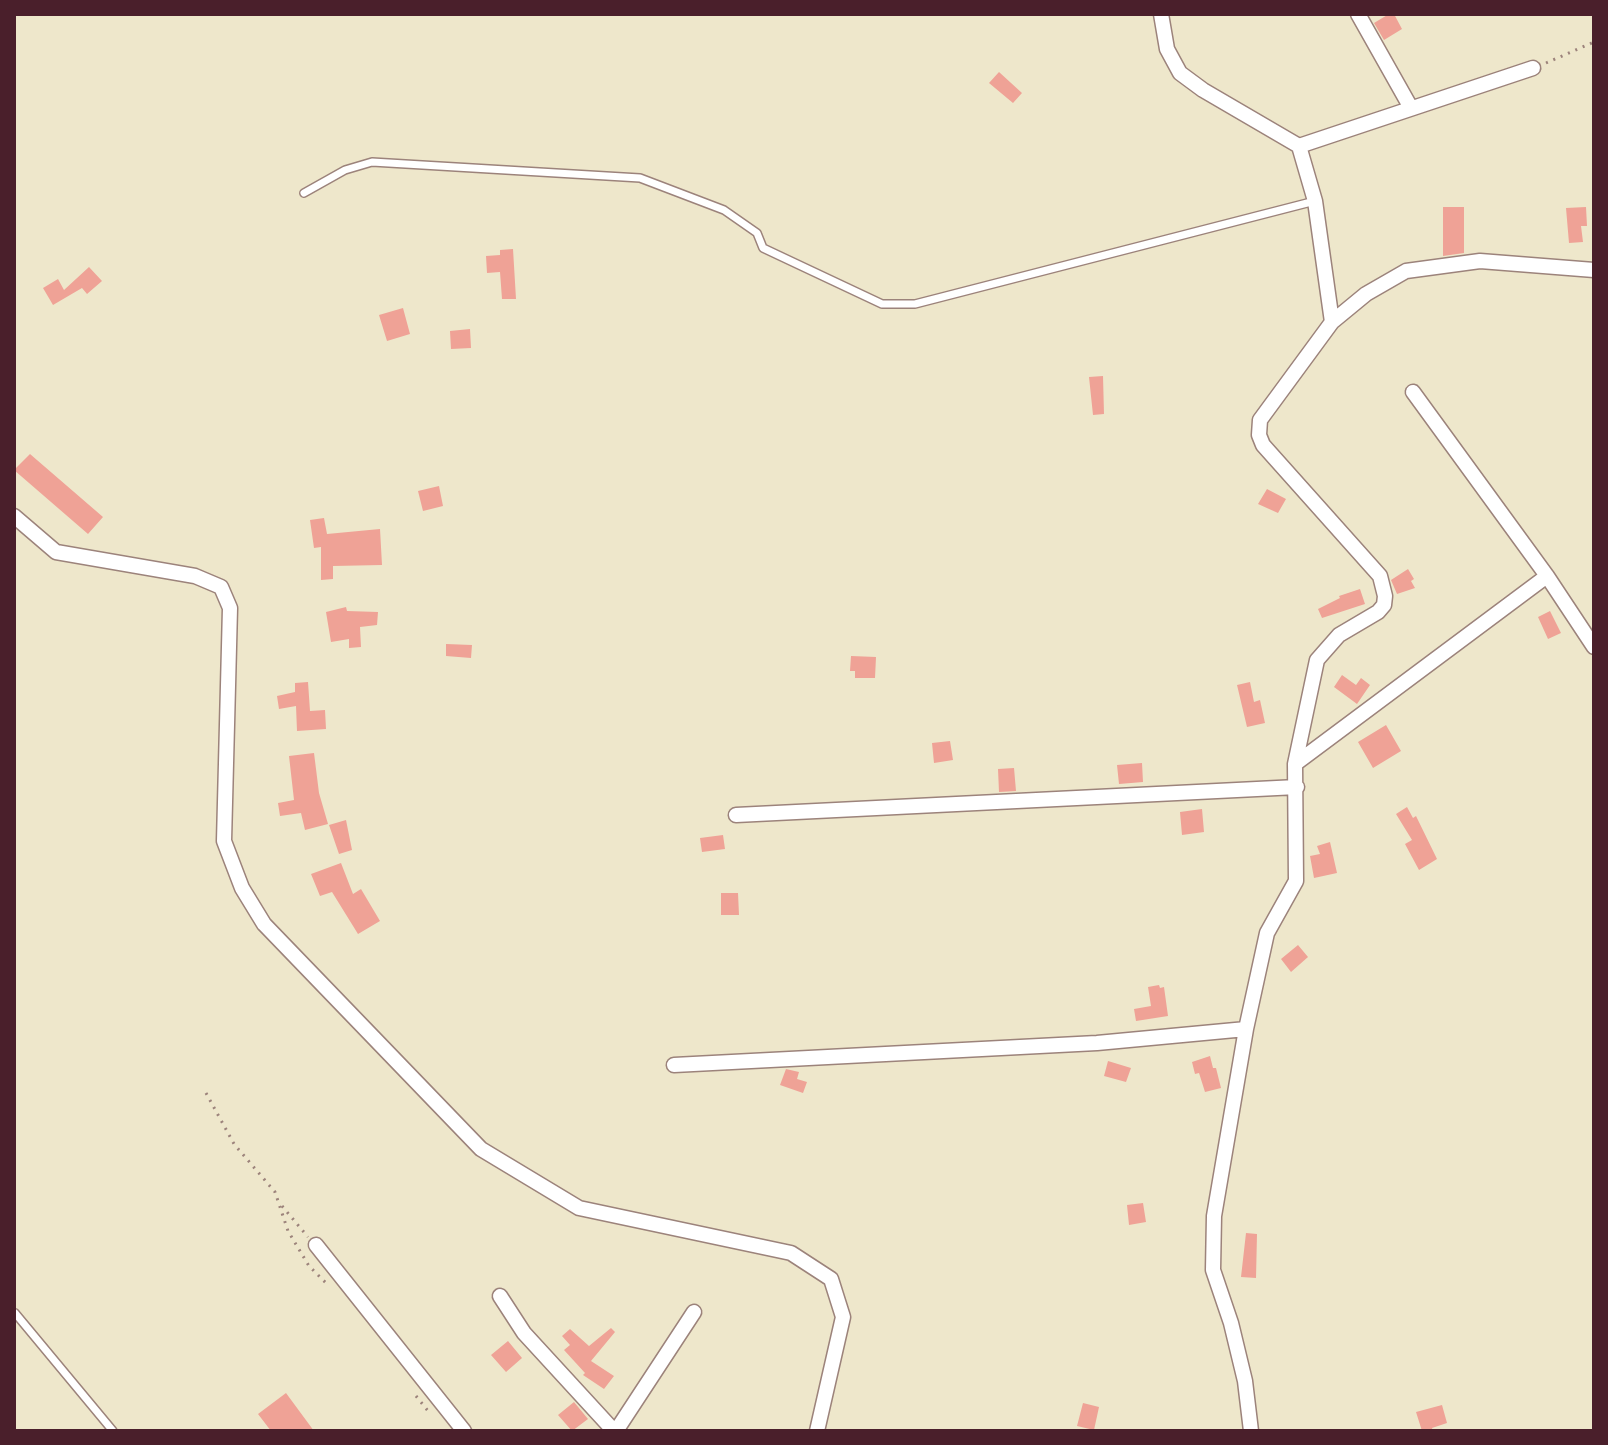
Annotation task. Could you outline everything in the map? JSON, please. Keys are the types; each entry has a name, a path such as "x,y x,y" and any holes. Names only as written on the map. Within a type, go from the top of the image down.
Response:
{"street":[{"path":"1161,14 1167,49 1180,73 1203,90 1299,146 1315,201 1332,322"},
{"path":"1358,14 1411,108"},
{"path":"1299,146 1533,68"},
{"path":"1251,1431 1245,1381 1231,1323 1213,1270 1214,1216 1246,1029 1267,933 1296,881 1295,764 1317,660 1339,635 1378,612 1384,605 1385,596 1380,576 1263,445 1259,435 1260,420 1332,322 1366,294 1406,271 1480,261 1594,270"},
{"path":"1413,392 1547,576 1594,647"},
{"path":"14,516 56,552 195,576 221,587 230,608 224,841 242,888 264,924 481,1149 579,1208 791,1253 831,1279 843,1317 817,1431"},
{"path":"1295,764 1547,576"},
{"path":"736,815 1297,787"},
{"path":"674,1065 1097,1043 1246,1029"},
{"path":"316,1245 464,1431"},
{"path":"500,1296 524,1333 615,1431 694,1312"}],"lane":[{"path":"304,193 345,170 372,162 640,178 724,210 757,233 763,248 882,304 915,304 1315,201"},
{"path":"15,1313 113,1431"}],"path":[{"path":"1533,68 1594,42"},
{"path":"279,1202 316,1245"}],"building":[{"path":"1394,14 1402,29 1384,40 1374,23"},
{"path":"999,72 1022,93 1013,103 989,83"},
{"path":"1443,207 1464,207 1464,253 1443,256"},
{"path":"1586,207 1587,226 1581,226 1583,242 1569,243 1566,208"},
{"path":"513,249 516,299 502,299 500,272 487,273 486,256 500,255 500,250"},
{"path":"89,267 102,281 87,294 82,288 53,305 43,288 58,279 64,290"},
{"path":"403,308 410,334 387,341 379,315"},
{"path":"470,329 471,348 451,349 450,331"},
{"path":"1103,376 1104,414 1093,415 1089,377"},
{"path":"30,454 103,517 88,534 14,470"},
{"path":"439,486 443,506 423,511 418,491"},
{"path":"1267,489 1286,499 1278,513 1258,504"},
{"path":"324,518 327,534 380,529 382,565 333,566 333,579 321,580 321,547 314,548 310,520"},
{"path":"1408,569 1415,588 1397,594 1391,580"},
{"path":"1360,589 1365,604 1322,618 1318,609 1339,596"},
{"path":"346,607 347,611 378,612 377,625 360,627 361,647 349,648 349,639 331,642 326,612"},
{"path":"1550,611 1561,633 1548,639 1538,617"},
{"path":"446,644 472,645 471,658 446,656"},
{"path":"851,656 876,657 875,678 855,678 855,671 850,671"},
{"path":"1342,675 1356,685 1361,678 1370,685 1357,704 1334,687"},
{"path":"308,682 310,711 325,710 326,729 297,731 296,706 279,709 277,696 295,692 295,683"},
{"path":"1250,682 1254,702 1260,700 1265,723 1247,727 1237,685"},
{"path":"1386,725 1401,751 1373,768 1358,742"},
{"path":"950,741 953,760 934,763 932,743"},
{"path":"314,753 319,793 328,824 305,830 301,813 280,816 278,803 294,800 289,756"},
{"path":"1142,763 1143,782 1119,784 1117,765"},
{"path":"1014,768 1016,791 999,792 998,769"},
{"path":"1407,807 1413,818 1416,816 1437,859 1419,870 1405,844 1412,840 1396,814"},
{"path":"1202,809 1204,832 1182,835 1180,812"},
{"path":"346,820 352,850 339,854 329,825"},
{"path":"723,835 725,849 702,852 700,838"},
{"path":"1330,842 1337,873 1314,878 1310,856 1320,854 1317,846"},
{"path":"341,863 353,894 361,889 380,921 358,934 332,892 320,896 311,874"},
{"path":"721,893 738,893 739,915 721,915"},
{"path":"1298,945 1308,957 1291,972 1281,959"},
{"path":"1159,985 1160,988 1164,987 1168,1016 1136,1021 1134,1009 1151,1006 1148,987"},
{"path":"1210,1056 1221,1088 1205,1092 1192,1062"},
{"path":"1108,1061 1131,1068 1126,1082 1104,1076"},
{"path":"786,1069 799,1072 797,1079 807,1082 803,1093 780,1085"},
{"path":"1143,1203 1146,1222 1129,1225 1127,1205"},
{"path":"1246,1233 1257,1234 1256,1278 1241,1277"},
{"path":"611,1328 615,1332 591,1361 614,1376 604,1389 583,1375 585,1373 564,1350 570,1345 562,1336 570,1329 589,1346"},
{"path":"508,1341 522,1358 506,1372 491,1355"},
{"path":"286,1393 314,1431 271,1431 258,1414"},
{"path":"574,1402 588,1419 572,1431 558,1415"},
{"path":"1083,1403 1099,1407 1094,1430 1077,1426"},
{"path":"1442,1405 1447,1423 1432,1428 1433,1431 1422,1431 1416,1412"}]}
